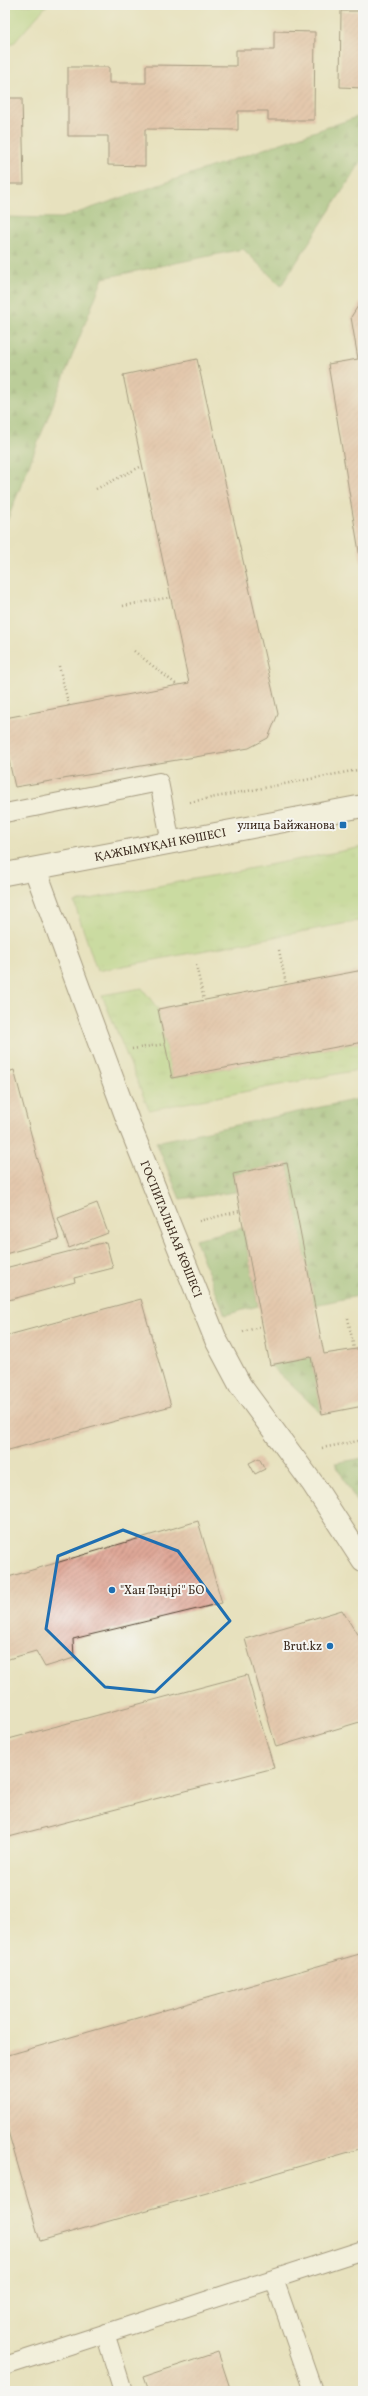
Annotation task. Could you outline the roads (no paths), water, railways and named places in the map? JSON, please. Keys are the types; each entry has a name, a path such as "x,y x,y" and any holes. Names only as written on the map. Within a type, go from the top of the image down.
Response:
{"street":[{"name":"ҚАЖЫМҰҚАН КӨШЕСІ","path":"5,874 363,806"},
{"name":"ГОСПИТАЛЬНАЯ КӨШЕСІ","path":"34,869 131,1129 216,1340 240,1385 291,1454 363,1561"}],"lane":[{"path":"5,812 159,782 171,843"},
{"path":"5,2366 363,2250"},
{"path":"274,2279 313,2391"},
{"path":"105,2333 123,2391"}],"place":[{"name":"улица Байжанова","path":"343,825"},
{"name":"\"Хан Тәңірі\" БО","path":"112,1590"},
{"name":"Brut.kz","path":"330,1646"}]}
